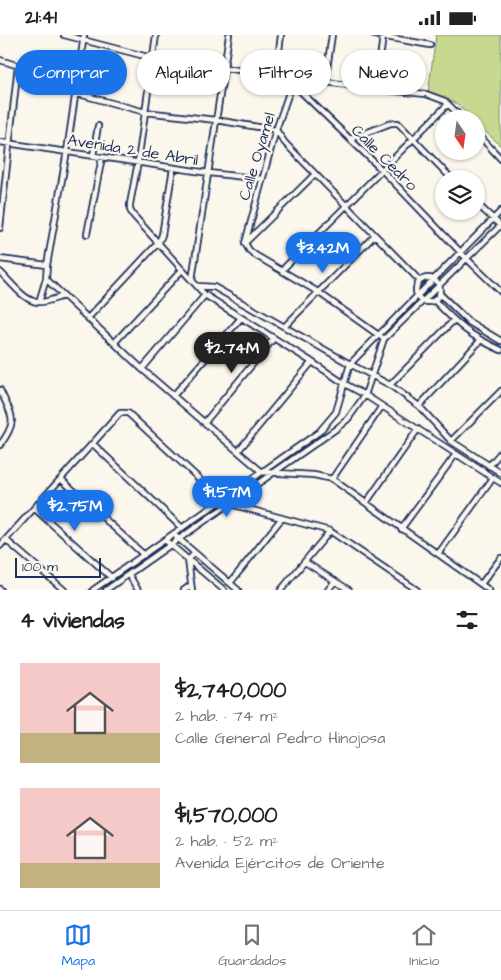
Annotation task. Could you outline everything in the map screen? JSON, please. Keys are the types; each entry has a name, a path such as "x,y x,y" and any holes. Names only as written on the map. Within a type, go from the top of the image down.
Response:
{"street":[{"path":"64,35 83,38 137,54"},
{"path":"153,50 156,35"},
{"path":"227,50 229,35"},
{"path":"279,50 281,35"},
{"path":"330,50 332,35"},
{"path":"375,35 430,45"},
{"path":"381,50 383,36"},
{"path":"0,60 15,64"},
{"path":"0,227 15,94"},
{"path":"426,94 447,103 454,110"},
{"path":"39,302 46,279 75,95"},
{"path":"82,95 145,112 216,119 276,130 280,138 420,281"},
{"path":"147,95 130,210 182,270 205,295 501,483"},
{"path":"192,280 220,95"},
{"name":"Calle Oyamel","path":"244,243 276,130 289,95"},
{"name":"Calle Cedro","path":"304,95 501,292"},
{"path":"282,270 414,139 447,103"},
{"path":"350,139 395,123 414,139 443,170"},
{"path":"93,155 98,126"},
{"name":"Avenida 2 de Abril","path":"0,142 173,168 262,179"},
{"path":"485,142 501,159"},
{"path":"88,234 102,157"},
{"path":"88,318 159,243 173,168"},
{"path":"315,174 244,243 255,255 318,292 384,339"},
{"path":"106,590 275,473 348,419 365,395 384,339 501,225 485,211"},
{"path":"93,590 319,432 329,423 336,412 350,364 501,211"},
{"path":"285,326 375,235"},
{"path":"0,259 47,265"},
{"path":"115,342 182,270"},
{"path":"0,272 28,298 39,302 64,296"},
{"path":"440,294 434,301 423,301 417,295 417,286 420,281 428,278 433,279 439,285 440,294 469,322 501,341"},
{"path":"46,279 142,369 262,472 314,475 332,479 489,590"},
{"path":"198,286 214,287 390,385 419,406 451,441 501,473"},
{"path":"142,369 205,295"},
{"path":"434,301 480,341 501,350"},
{"path":"173,396 241,318"},
{"path":"390,385 454,320"},
{"path":"464,329 469,322"},
{"path":"204,422 274,338"},
{"path":"419,406 480,341"},
{"path":"238,451 312,362"},
{"path":"0,390 13,421 12,427 0,445"},
{"path":"451,441 501,391"},
{"path":"332,479 382,406"},
{"path":"0,546 120,413 128,413 222,500 230,504 330,531 416,590"},
{"path":"366,503 418,429"},
{"path":"93,444 182,527"},
{"path":"489,466 501,452"},
{"path":"402,529 456,454"},
{"path":"61,479 144,555"},
{"path":"438,554 493,479"},
{"path":"34,508 116,583"},
{"path":"230,583 282,518"},
{"path":"282,590 330,531"},
{"path":"173,534 238,590"},
{"path":"6,540 64,590"},
{"path":"165,540 224,590"},
{"path":"188,560 195,553"},
{"path":"481,584 501,557"},
{"path":"184,590 192,588 188,560"},
{"path":"305,562 349,590"},
{"path":"129,575 138,590"},
{"path":"328,590 335,581"}],"green space":[{"path":"436,35 501,35 501,146 485,131 485,110 463,110 456,103 428,93"}]}
